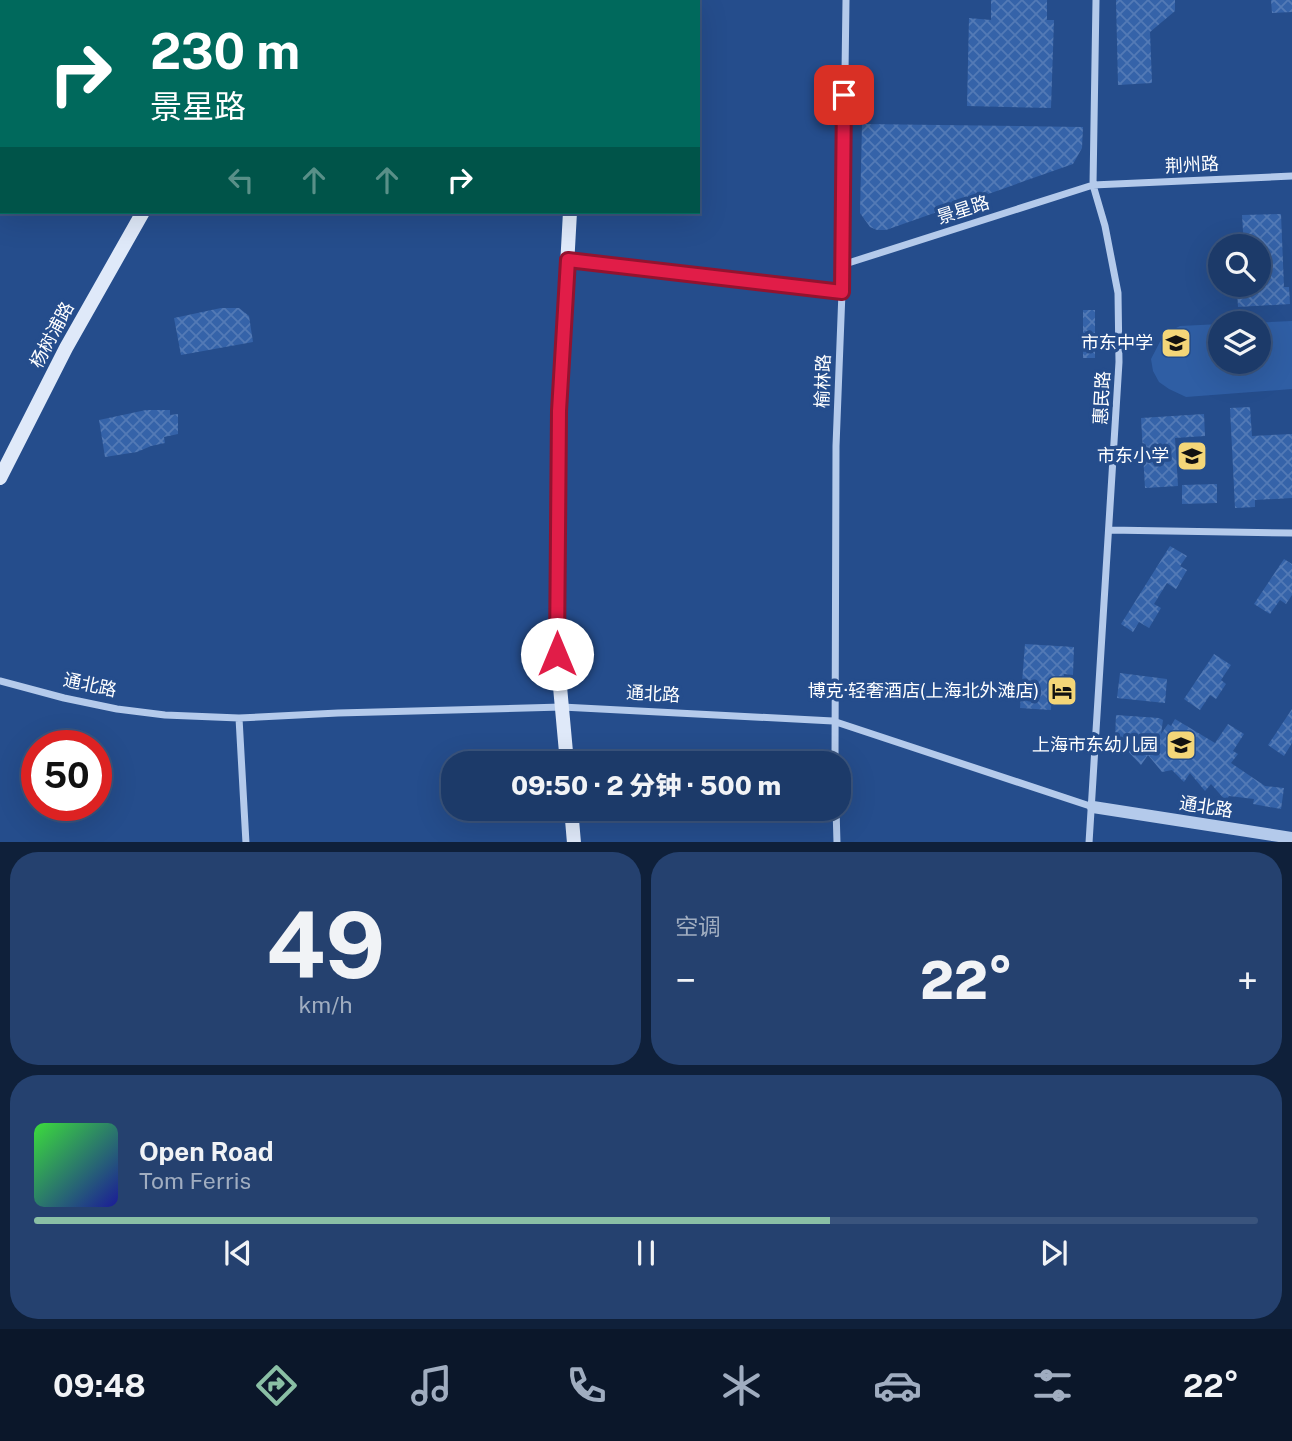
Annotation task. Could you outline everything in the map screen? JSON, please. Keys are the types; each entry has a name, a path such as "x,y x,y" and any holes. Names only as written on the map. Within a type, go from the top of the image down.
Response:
{"main road":[{"name":"杨树浦路","path":"0,478 66,348 142,214"},
{"path":"566,751 557,654 558,474 559,397 570,214"},
{"path":"572,821 573,842"}],"street":[{"name":"榆林路","path":"834,751 836,446 842,292 846,0"},
{"name":"惠民路","path":"1089,842 1119,362 1118,293 1105,226 1093,185 1096,0"},
{"name":"荆州路","path":"1093,185 1292,176"},
{"name":"景星路","path":"842,265 1093,185"},
{"path":"568,260 842,292"},
{"path":"1109,530 1292,533"},
{"name":"通北路","path":"0,681 117,709 165,715 239,718 562,707 833,721 1093,807 1292,838"},
{"path":"239,718 246,842"},
{"path":"836,821 837,842"}],"shaded area":[{"path":"1292,321 1292,389 1186,397 1159,382 1153,371 1151,359 1164,334 1180,326 1208,325 1208,374 1271,374 1271,322"}],"building":[{"path":"991,0 1047,0 1047,20 1054,20 1051,108 967,106 969,18 991,20"},
{"path":"1116,0 1175,0 1175,11 1150,32 1152,83 1118,85"},
{"path":"1271,0 1292,0 1292,12 1272,13"},
{"path":"862,124 1083,127 1082,148 1073,164 886,230 877,230 870,227 860,213"},
{"path":"1281,214 1284,287 1289,287 1290,304 1238,307 1237,297 1271,297 1271,234 1243,234 1242,215"},
{"path":"221,308 239,308 249,316 253,342 181,355 174,318"},
{"path":"1083,310 1095,310 1095,358 1083,358"},
{"path":"1250,407 1252,436 1292,434 1292,498 1255,500 1255,507 1235,508 1230,408"},
{"path":"146,410 170,410 170,415 178,414 178,434 164,437 165,443 137,452 105,457 99,420"},
{"path":"1204,414 1205,436 1175,438 1178,486 1145,488 1141,418"},
{"path":"1217,484 1217,503 1182,504 1182,485"},
{"path":"1170,546 1187,556 1180,566 1187,570 1176,589 1167,583 1154,604 1161,608 1149,628 1139,622 1133,632 1121,624"},
{"path":"1284,559 1292,564 1292,595 1286,604 1280,600 1270,614 1254,604"},
{"path":"1025,644 1074,647 1073,675 1064,674 1063,687 1052,686 1051,710 1020,708"},
{"path":"1214,654 1231,665 1221,680 1226,684 1216,699 1210,695 1200,710 1184,699"},
{"path":"1120,673 1167,679 1165,703 1117,698"},
{"path":"1292,709 1292,743 1284,756 1268,745"},
{"path":"1116,715 1159,718 1163,720 1161,734 1175,719 1215,743 1228,724 1244,734 1233,751 1238,754 1231,763 1265,786 1284,788 1281,809 1253,804 1254,799 1229,796 1226,801 1211,784 1205,791 1190,773 1184,782 1172,770 1162,772 1148,755 1141,765 1115,738"}],"place":[{"name":"市东中学","path":"1176,343"},
{"name":"市东小学","path":"1192,456"},
{"name":"博克·轻奢酒店(上海北外滩店)","path":"1062,691"},
{"name":"上海市东幼儿园","path":"1181,745"}],"route":[{"path":"557,654 559,411 568,260 842,292 844,95"}]}
